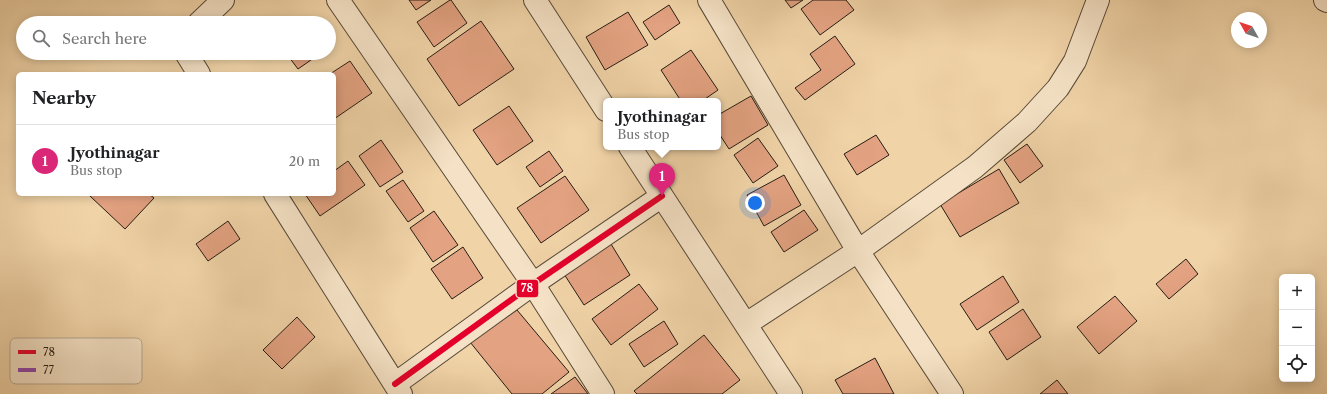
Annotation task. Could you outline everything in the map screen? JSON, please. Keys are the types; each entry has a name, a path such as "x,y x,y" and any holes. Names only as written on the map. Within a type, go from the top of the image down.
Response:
{"street":[{"path":"206,16 223,0"},
{"path":"338,0 533,284 603,394"},
{"path":"535,0 603,105"},
{"path":"709,0 858,251 952,394"},
{"path":"746,324 858,251 975,168 1027,122 1058,88 1075,61 1098,0"},
{"path":"190,60 198,72"},
{"path":"632,150 791,394"},
{"path":"276,196 398,389 533,284 662,196"}],"building":[{"path":"409,0 431,0 416,10"},
{"path":"450,0 467,23 434,47 417,22"},
{"path":"785,0 803,0 791,8"},
{"path":"813,0 846,0 854,10 820,35 801,9"},
{"path":"669,5 680,23 655,40 643,22"},
{"path":"628,12 648,45 605,70 586,37"},
{"path":"481,21 514,69 459,106 427,59"},
{"path":"835,36 855,64 805,100 795,88 821,70 810,54"},
{"path":"691,50 718,90 706,98 679,98 661,70"},
{"path":"291,60 311,60 298,69"},
{"path":"350,61 372,93 336,118 336,72 333,72"},
{"path":"751,96 768,125 729,149 721,137 721,113"},
{"path":"509,106 533,141 497,165 473,130"},
{"path":"876,135 889,155 857,175 844,154"},
{"path":"758,138 778,166 753,183 734,155"},
{"path":"381,140 403,172 380,187 359,156"},
{"path":"1027,144 1043,166 1020,183 1004,160"},
{"path":"549,151 563,171 540,187 526,167"},
{"path":"348,161 365,185 320,216 306,196 336,196 336,170"},
{"path":"999,169 1019,203 960,237 940,204"},
{"path":"784,175 801,205 764,226 747,195"},
{"path":"565,176 589,210 541,243 517,208"},
{"path":"403,180 424,211 408,222 386,191"},
{"path":"90,196 152,196 154,198 125,229"},
{"path":"804,210 818,230 784,252 771,232"},
{"path":"434,211 458,245 433,262 410,228"},
{"path":"228,221 240,239 208,261 196,244"},
{"path":"611,244 630,275 584,305 564,274"},
{"path":"463,247 483,278 452,299 431,269"},
{"path":"1186,259 1198,274 1169,299 1156,284"},
{"path":"1003,276 1019,302 977,330 960,304"},
{"path":"639,284 658,309 611,345 592,319"},
{"path":"1115,296 1137,321 1099,354 1077,327"},
{"path":"1023,309 1041,337 1007,360 989,332"},
{"path":"517,310 569,372 542,394 512,394 470,342"},
{"path":"297,317 315,337 282,369 263,350"},
{"path":"664,321 678,344 644,367 629,344"},
{"path":"704,335 740,380 722,394 637,394 634,391"},
{"path":"875,358 894,394 843,394 835,380"},
{"path":"575,377 588,394 551,394"},
{"path":"1057,380 1068,394 1040,394"}],"transit line":[{"name":"78","path":"395,384 533,284 662,196"}],"place":[{"name":"Jyothinagar","path":"662,196"}]}
